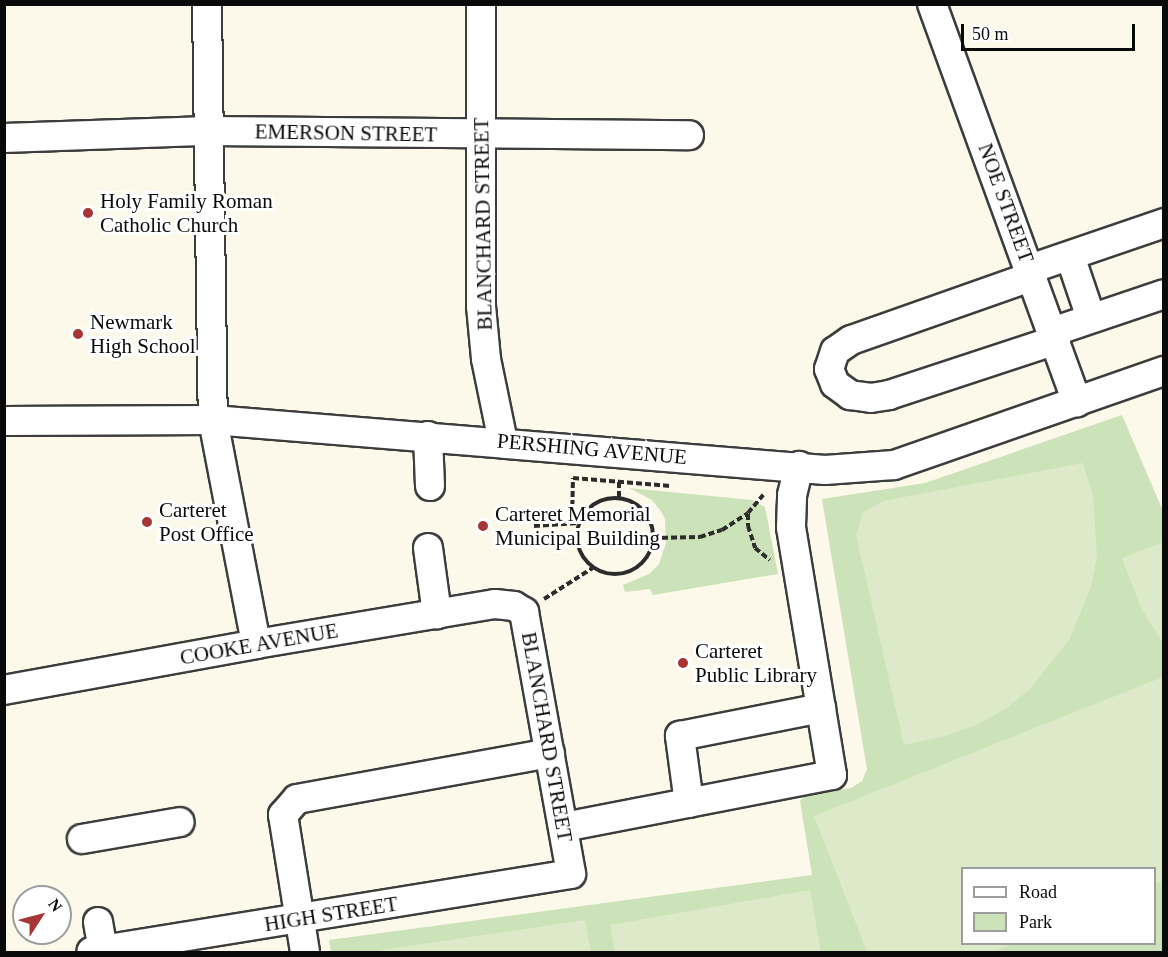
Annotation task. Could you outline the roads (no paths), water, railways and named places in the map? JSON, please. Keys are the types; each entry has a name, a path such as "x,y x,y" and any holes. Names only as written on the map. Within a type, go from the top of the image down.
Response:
{"street":[{"path":"207,4 213,420 256,644"},
{"name":"BLANCHARD STREET","path":"481,4 481,306 486,359 503,442"},
{"name":"NOE STREET","path":"932,4 1032,273 1077,402"},
{"name":"EMERSON STREET","path":"4,138 208,131 481,136 688,135"},
{"path":"1164,223 1070,256 1032,273 851,340 836,351 829,369 835,384 850,395 871,398 889,395 1054,336 1091,318 1164,294"},
{"path":"1070,256 1091,318"},
{"name":"PERSHING AVENUE","path":"4,421 213,420 800,466 825,470 894,465 1164,371"},
{"path":"428,436 430,486"},
{"path":"564,827 832,775 790,510 800,466"},
{"path":"428,548 436,614"},
{"name":"COOKE AVENUE","path":"4,690 256,644 495,604 519,609"},
{"name":"BLANCHARD STREET","path":"519,609 550,753 572,874"},
{"path":"689,803 680,736 821,708"},
{"path":"305,952 283,815 297,799 550,753"},
{"path":"82,839 180,822"},
{"name":"HIGH STREET","path":"97,951 572,874"},
{"path":"97,951 98,922"}],"place":[{"name":"Holy Family Roman Catholic Church","path":"88,213"},
{"name":"Newmark High School","path":"78,334"},
{"name":"Carteret Post Office","path":"147,522"},
{"name":"Carteret Memorial Municipal Building","path":"483,526"},
{"name":"Carteret Public Library","path":"683,663"}]}
